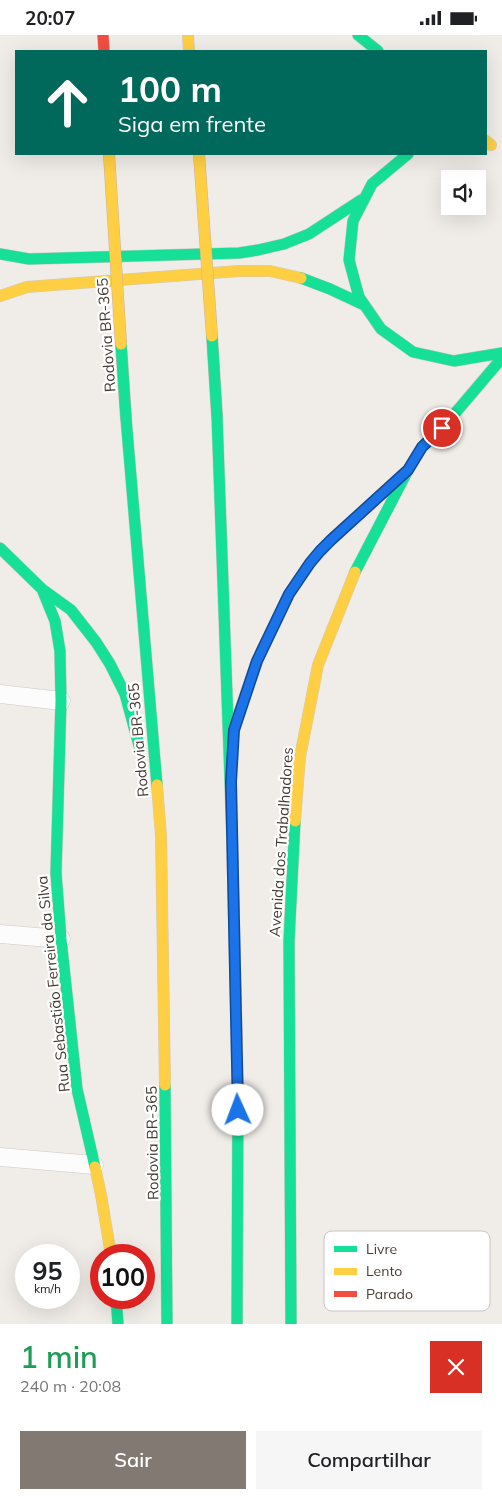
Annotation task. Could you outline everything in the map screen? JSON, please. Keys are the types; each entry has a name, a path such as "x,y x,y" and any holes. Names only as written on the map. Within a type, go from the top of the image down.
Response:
{"main road":[{"path":"103,35 104,50"},
{"path":"188,35 189,50"},
{"path":"358,35 377,50"},
{"path":"488,143 502,150"},
{"name":"Rodovia BR-365","path":"109,155 126,418 161,836 168,1170 167,1324"},
{"path":"199,155 217,416 231,782 238,1110 237,1324"},
{"path":"406,155 394,162 376,179 361,200 352,225 349,252 352,279 362,304 376,324 394,340 415,353 438,360 462,362 485,359 502,353"},
{"path":"0,254 29,259 239,253 291,242 319,228 361,200"},
{"path":"0,296 26,287 239,271 272,271 322,286 362,304"},
{"name":"Avenida dos Trabalhadores","path":"291,1324 289,941 300,757 318,665 358,565 408,470 422,447 451,418 502,357"},
{"path":"231,782 234,730 257,661 289,594 310,563 331,540 408,470"},
{"path":"0,548 42,589 71,610 84,625 110,664 125,694 135,725 161,836"},
{"name":"Rua Sebastião Ferreira da Silva","path":"42,589 55,621 60,651 61,701 56,873 61,939 78,1089 101,1195 109,1244"},
{"path":"117,1309 118,1324"}],"street":[{"path":"0,694 61,701"},
{"path":"0,934 61,939"},
{"path":"0,1157 94,1165"}],"traffic: fast":[{"path":"358,35 377,50"},
{"path":"407,155 372,184 353,221 349,260 359,297 381,329 413,352 454,361 502,353"},
{"path":"0,254 29,259 239,253 284,244 309,234 361,200"},
{"path":"301,278 362,304"},
{"path":"212,336 217,416"},
{"path":"121,344 126,418"},
{"path":"355,572 422,447 451,418 502,358"},
{"path":"217,416 232,835"},
{"path":"126,418 157,785"},
{"path":"0,548 42,589 55,621 60,651 61,701 56,873 77,1089 95,1167"},
{"path":"42,589 71,610 96,642 110,664 125,694 140,749"},
{"path":"291,1324 289,941 295,821"},
{"path":"165,1085 167,1324"},
{"path":"237,1324 238,1093"},
{"path":"117,1309 118,1324"}],"traffic: slow":[{"path":"188,35 189,50"},
{"path":"487,142 491,145"},
{"path":"109,155 121,344"},
{"path":"199,155 212,336"},
{"path":"0,296 27,287 239,271 270,271 301,278"},
{"path":"234,728 257,661 289,594 310,563 331,540 408,470"},
{"path":"295,821 300,757 318,665 355,572"},
{"path":"157,785 161,836 165,1085"},
{"path":"232,835 238,1093"},
{"path":"95,1167 109,1244"}],"traffic: jam":[{"path":"103,35 104,50"}],"route":[{"path":"238,1110 231,782 234,730 257,661 289,594 310,563 331,540 408,470 422,447 442,428"}]}
